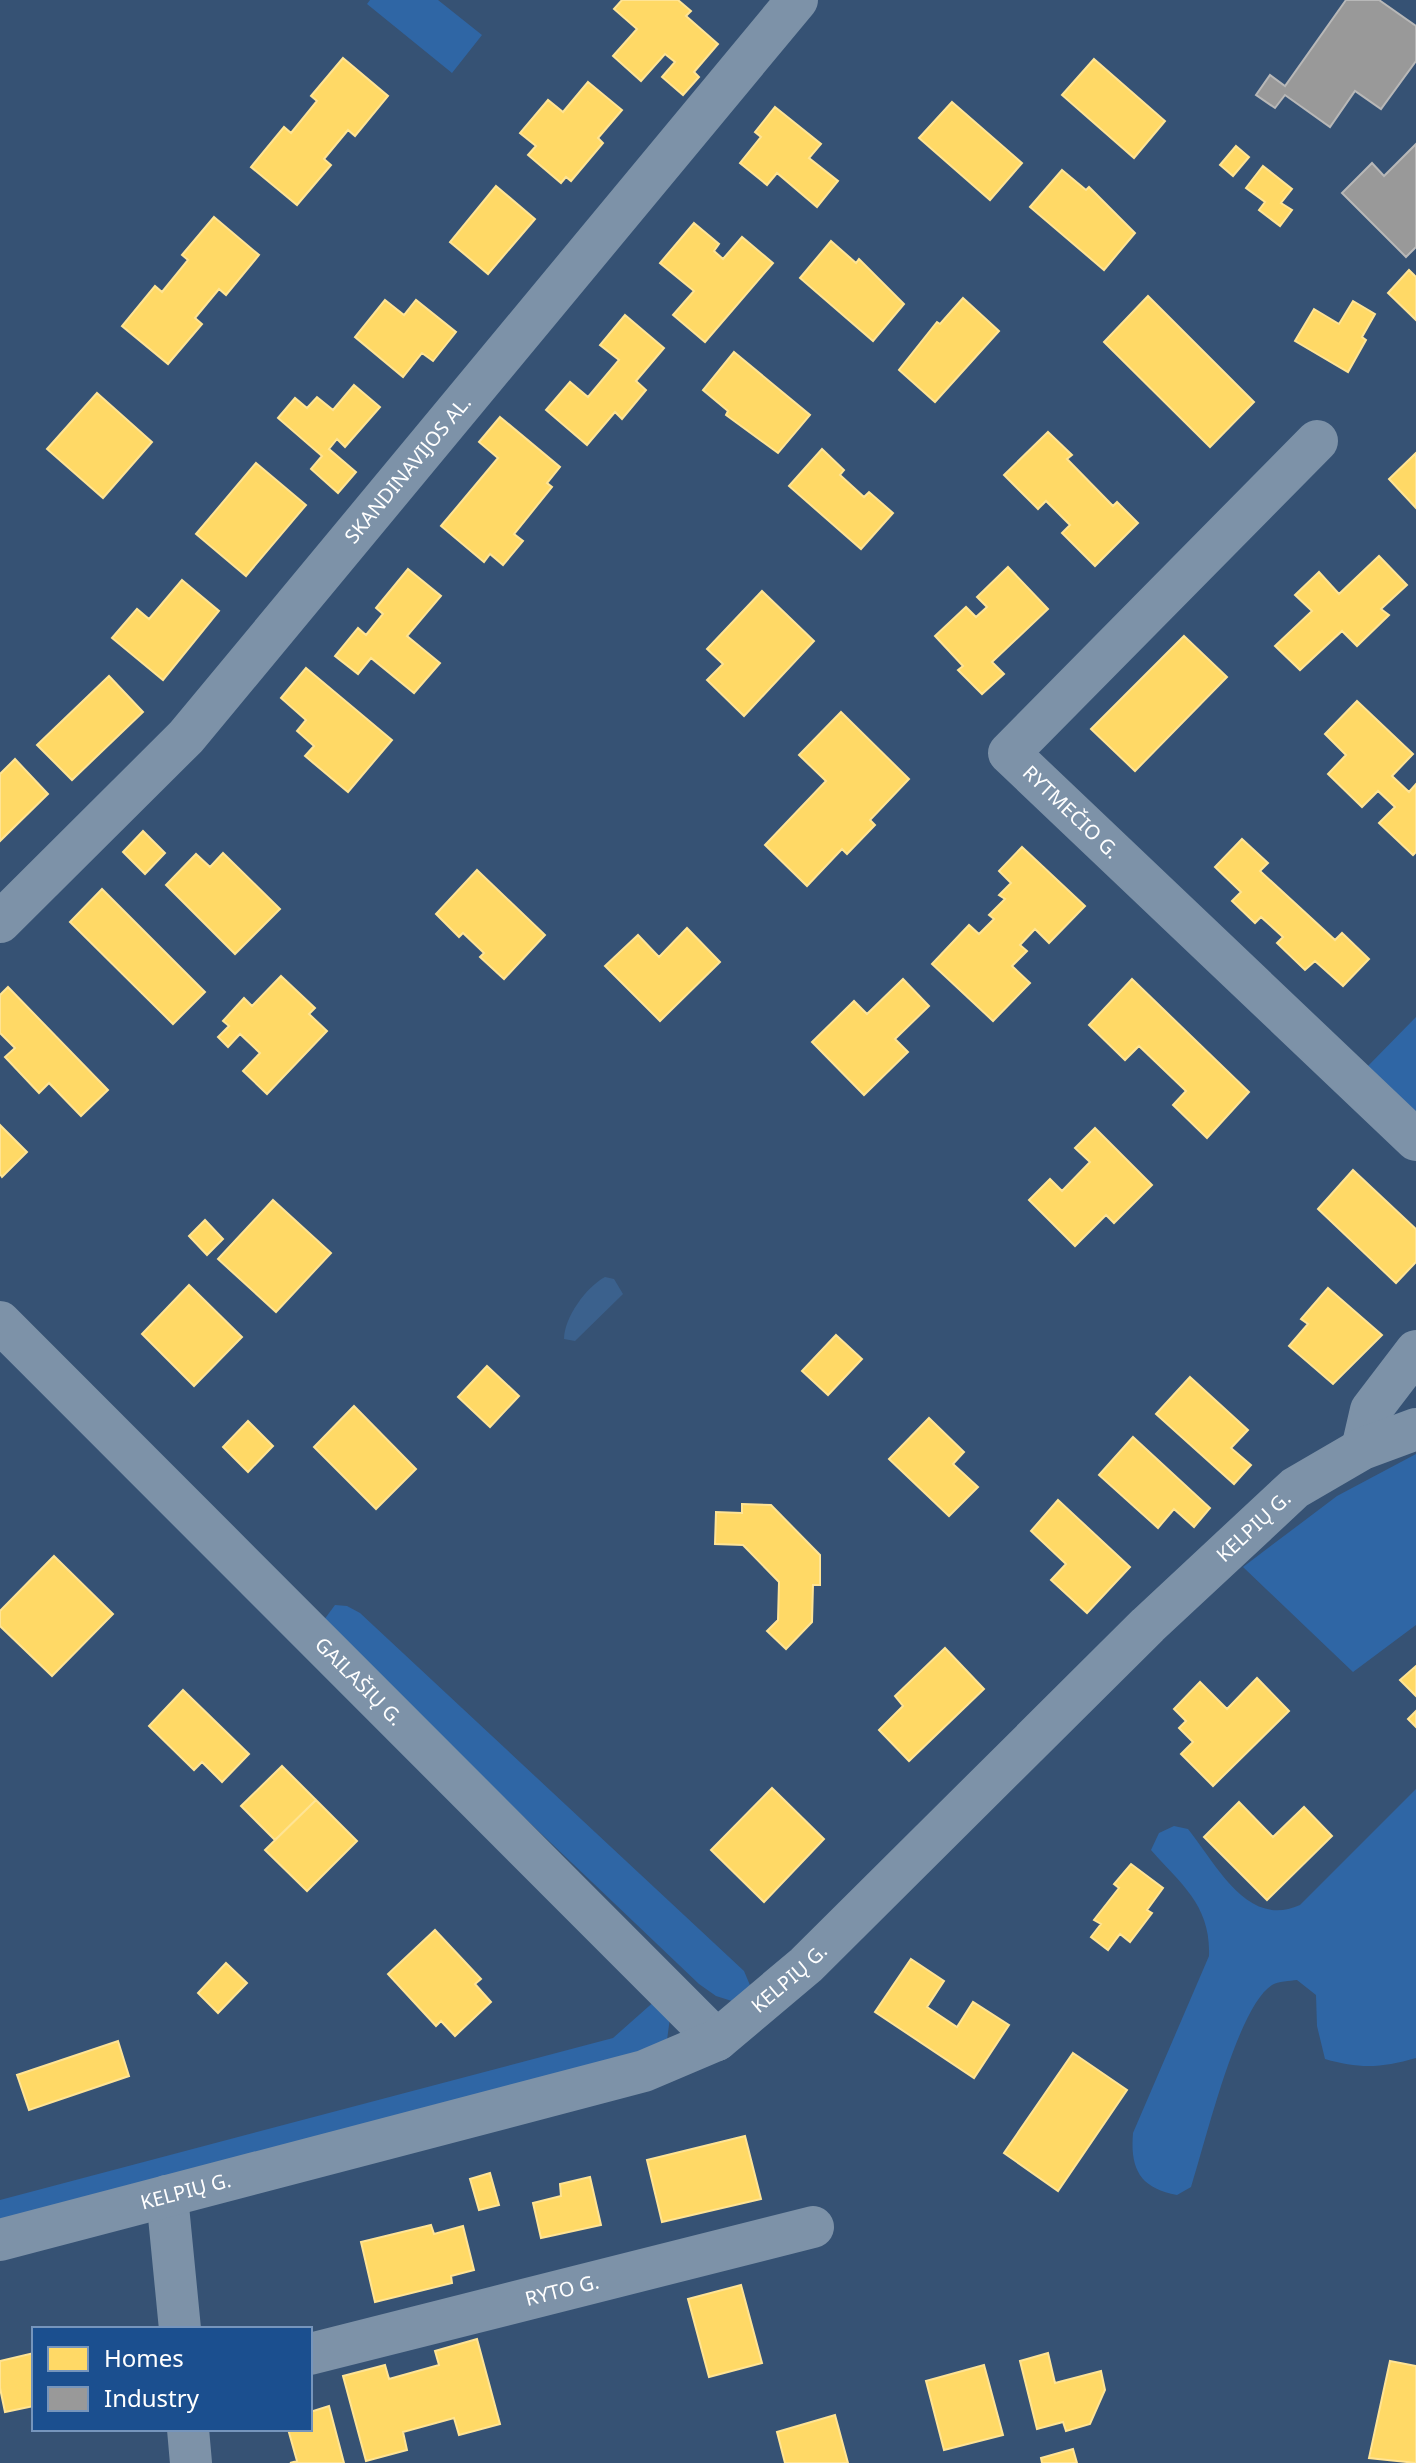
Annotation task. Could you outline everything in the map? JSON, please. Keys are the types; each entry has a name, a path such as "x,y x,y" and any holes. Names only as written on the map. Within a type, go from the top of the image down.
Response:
{"street":[{"name":"SKANDINAVIJOS AL.","path":"0,922 186,737 797,0"},
{"name":"RYTMEČIO G.","path":"1317,441 1009,753 1416,1140"},
{"name":"GAILAŠIŲ G.","path":"0,1322 717,2040"},
{"path":"1362,1449 1371,1410 1416,1351"},
{"name":"KELPIŲ G.","path":"0,2240 644,2071 717,2040 806,1965 1148,1625 1295,1488 1362,1449 1416,1429"},
{"path":"167,2196 180,2327"},
{"name":"RYTO G.","path":"312,2353 813,2227"},
{"path":"188,2431 191,2463"}],"shaded area":[{"path":"370,0 438,0 482,35 452,73 367,4"},
{"path":"1416,1017 1416,1112 1366,1068"},
{"path":"605,1277 614,1279 623,1294 575,1341 564,1339 577,1304"},
{"path":"1416,1454 1416,1625 1353,1672 1243,1567 1337,1496"},
{"path":"335,1605 347,1606 360,1613 744,1971 752,1990 735,2002 716,1996 699,1984 321,1624"},
{"path":"1416,1789 1416,2058 1370,2066 1325,2059 1317,2026 1316,1995 1297,1980 1272,1985 1259,1998 1235,2047 1191,2187 1177,2195 1146,2182 1133,2157 1133,2133 1209,1956 1205,1923 1200,1910 1184,1886 1151,1850 1159,1833 1174,1826 1188,1829 1235,1890 1264,1908 1281,1910 1300,1905"},
{"path":"657,1999 670,2018 667,2040 657,2050 0,2222 0,2200 613,2038"}],"building: Homes":[{"path":"622,0 678,0 691,11 686,16 718,44 694,72 699,77 683,95 662,77 675,62 665,54 641,81 613,56 637,29 614,9"},
{"path":"343,58 388,96 355,136 348,130 324,159 331,165 297,205 251,167 284,127 291,133 317,101 311,96"},
{"path":"1094,59 1165,121 1134,158 1062,95"},
{"path":"588,82 622,110 598,138 603,143 571,181 566,177 561,183 528,155 536,146 520,133 548,100 563,112"},
{"path":"952,102 1022,163 990,200 919,138"},
{"path":"775,107 821,144 809,158 838,181 817,207 777,173 767,185 740,163 761,137 755,132"},
{"path":"1236,146 1249,157 1233,176 1220,165"},
{"path":"1263,166 1292,189 1281,203 1292,210 1280,226 1259,210 1265,202 1246,188"},
{"path":"1062,170 1086,190 1089,187 1135,233 1104,270 1030,207"},
{"path":"496,186 535,219 488,274 450,242"},
{"path":"214,217 259,255 226,295 219,289 195,318 202,324 168,364 122,326 155,286 162,292 188,260 182,255"},
{"path":"694,223 719,244 714,251 723,259 742,237 773,263 705,342 673,315 694,291 660,263"},
{"path":"831,241 856,263 859,259 904,304 873,341 800,278"},
{"path":"1409,270 1416,277 1416,320 1388,293"},
{"path":"1148,296 1254,402 1210,447 1104,342"},
{"path":"963,298 999,331 935,402 899,370 937,322 940,324"},
{"path":"385,300 404,315 416,300 456,332 433,361 422,353 403,377 355,337"},
{"path":"1353,301 1375,314 1362,337 1366,340 1348,372 1295,341 1314,309 1339,324"},
{"path":"625,315 664,348 636,381 646,390 622,419 615,412 587,445 546,410 570,382 588,397 619,360 600,345"},
{"path":"734,352 810,415 778,453 726,415 728,411 703,390"},
{"path":"354,385 380,407 345,447 337,439 329,449 356,472 338,493 311,469 322,456 278,418 295,398 307,408 317,397 333,410"},
{"path":"97,393 152,442 103,498 47,449"},
{"path":"500,417 560,467 547,483 552,487 514,534 523,541 503,565 490,554 484,562 441,526 498,458 479,442"},
{"path":"1048,432 1072,455 1067,459 1113,506 1117,502 1138,523 1095,566 1062,533 1070,525 1046,501 1038,509 1004,475"},
{"path":"822,449 844,470 840,475 864,497 869,492 893,513 861,549 789,486"},
{"path":"1416,453 1416,508 1389,479"},
{"path":"256,463 306,505 246,576 196,534"},
{"path":"1379,556 1407,585 1381,609 1389,615 1357,646 1342,631 1300,670 1275,646 1312,611 1295,595 1319,572 1339,594"},
{"path":"1008,567 1048,609 992,662 1004,674 982,694 958,670 963,666 935,636 966,607 976,617 987,607 977,597"},
{"path":"408,569 441,596 407,636 440,663 414,693 371,658 358,674 335,656 358,628 366,635 383,614 376,608"},
{"path":"182,580 219,611 163,680 112,638 137,609 149,619"},
{"path":"762,591 814,641 744,716 707,680 723,664 707,649"},
{"path":"1184,636 1227,677 1135,771 1091,729"},
{"path":"306,668 392,740 348,792 305,756 314,746 297,731 306,720 281,698"},
{"path":"109,676 143,712 72,780 37,745"},
{"path":"1357,701 1413,754 1392,776 1409,792 1416,784 1416,852 1413,855 1379,823 1395,807 1378,791 1362,807 1328,774 1346,755 1325,734"},
{"path":"841,712 909,779 870,820 875,825 847,854 842,849 807,886 765,845 826,781 799,755"},
{"path":"15,759 48,794 0,841 0,774"},
{"path":"143,831 165,853 145,874 123,852"},
{"path":"1242,839 1268,863 1260,871 1335,940 1342,933 1369,959 1343,986 1315,961 1305,970 1277,943 1283,937 1261,917 1255,923 1232,901 1241,892 1215,867"},
{"path":"1022,847 1085,906 1049,943 1035,929 1020,945 1027,951 1012,966 1030,983 993,1021 932,964 969,925 979,934 994,919 989,915 1005,899 999,895 1011,883 999,871"},
{"path":"223,853 280,909 235,954 166,885 196,854 210,867"},
{"path":"477,870 545,935 504,979 480,957 484,953 463,933 459,937 436,914"},
{"path":"102,889 205,992 173,1024 70,922"},
{"path":"687,928 720,962 660,1021 605,966 638,935 659,957"},
{"path":"281,976 315,1008 309,1014 327,1031 267,1094 243,1071 260,1053 240,1034 228,1047 218,1037 229,1026 223,1021 244,998 252,1006"},
{"path":"903,979 929,1006 895,1039 908,1052 864,1095 812,1042 854,1001 867,1014"},
{"path":"1132,979 1249,1092 1207,1138 1173,1105 1186,1091 1139,1046 1125,1060 1089,1025"},
{"path":"8,987 108,1090 81,1116 49,1083 39,1093 5,1057 15,1048 0,1033 0,995"},
{"path":"0,1125 27,1152 2,1177 0,1174"},
{"path":"1095,1128 1152,1185 1114,1223 1106,1215 1075,1246 1029,1200 1050,1179 1062,1191 1090,1162 1075,1148"},
{"path":"1353,1170 1416,1229 1416,1262 1396,1283 1318,1209"},
{"path":"273,1200 331,1253 276,1312 218,1259"},
{"path":"205,1220 223,1239 207,1255 189,1236"},
{"path":"189,1285 242,1337 194,1386 142,1334"},
{"path":"1328,1288 1382,1335 1333,1384 1289,1346 1308,1324 1301,1319"},
{"path":"836,1335 862,1359 828,1395 802,1371"},
{"path":"487,1366 519,1396 490,1427 458,1397"},
{"path":"1190,1377 1248,1430 1231,1448 1251,1465 1234,1484 1156,1414"},
{"path":"354,1406 416,1469 376,1509 314,1447"},
{"path":"929,1418 964,1452 953,1464 978,1487 949,1516 889,1459"},
{"path":"248,1421 273,1446 248,1472 223,1447"},
{"path":"1133,1437 1210,1508 1194,1527 1174,1509 1158,1528 1099,1475"},
{"path":"1058,1500 1130,1567 1087,1613 1051,1580 1066,1564 1031,1531"},
{"path":"742,1504 771,1505 820,1555 820,1585 813,1585 812,1622 786,1649 767,1631 778,1620 779,1582 743,1545 715,1544 716,1512 742,1513"},
{"path":"54,1556 113,1614 52,1676 0,1626 0,1611"},
{"path":"945,1648 984,1689 909,1761 879,1730 903,1706 895,1696"},
{"path":"1416,1666 1416,1696 1400,1680"},
{"path":"1257,1678 1289,1711 1213,1786 1181,1754 1193,1742 1179,1728 1186,1721 1174,1709 1200,1682 1227,1709"},
{"path":"183,1690 249,1754 222,1782 202,1762 194,1770 149,1726"},
{"path":"1416,1711 1416,1727 1408,1719"},
{"path":"282,1766 316,1800 275,1840 241,1806"},
{"path":"772,1788 824,1839 764,1902 711,1850"},
{"path":"316,1800 357,1841 307,1891 265,1850"},
{"path":"1239,1802 1273,1837 1304,1807 1332,1836 1267,1900 1204,1837"},
{"path":"1131,1864 1163,1888 1147,1910 1152,1913 1130,1942 1120,1934 1108,1950 1091,1937 1101,1924 1094,1920 1119,1888 1114,1884"},
{"path":"435,1930 481,1979 475,1984 491,2002 455,2036 441,2021 436,2026 388,1974"},
{"path":"911,1959 944,1981 927,2007 957,2027 973,2002 1009,2025 974,2078 875,2012"},
{"path":"226,1963 247,1983 218,2013 198,1993"},
{"path":"118,2041 129,2076 29,2110 17,2075"},
{"path":"1073,2053 1127,2090 1058,2191 1004,2153"},
{"path":"745,2136 761,2199 662,2222 647,2160"},
{"path":"490,2173 499,2205 479,2210 470,2179"},
{"path":"590,2177 601,2225 541,2238 533,2203 561,2196 560,2184"},
{"path":"431,2225 434,2234 463,2226 474,2270 451,2276 452,2283 375,2302 361,2242"},
{"path":"741,2285 762,2363 709,2377 688,2299"},
{"path":"477,2339 500,2424 459,2435 454,2418 403,2432 407,2450 366,2461 343,2376 385,2365 389,2379 439,2365 435,2351"},
{"path":"32,2353 32,2406 5,2412 0,2388 0,2361"},
{"path":"1048,2353 1055,2383 1101,2371 1105,2390 1090,2424 1066,2431 1063,2422 1037,2429 1020,2361"},
{"path":"1390,2361 1416,2366 1416,2463 1369,2458"},
{"path":"984,2365 1003,2435 944,2450 926,2381"},
{"path":"329,2406 344,2463 290,2463 297,2461 289,2431 312,2431 312,2411"},
{"path":"835,2415 848,2463 785,2463 777,2432"},
{"path":"1073,2449 1077,2463 1042,2463 1041,2458"}],"building: Industry":[{"path":"1346,0 1379,0 1416,26 1416,61 1381,109 1355,91 1330,127 1285,95 1275,108 1256,95 1270,75 1285,86"},
{"path":"1416,144 1416,247 1406,257 1342,193 1372,163 1384,176"}]}
